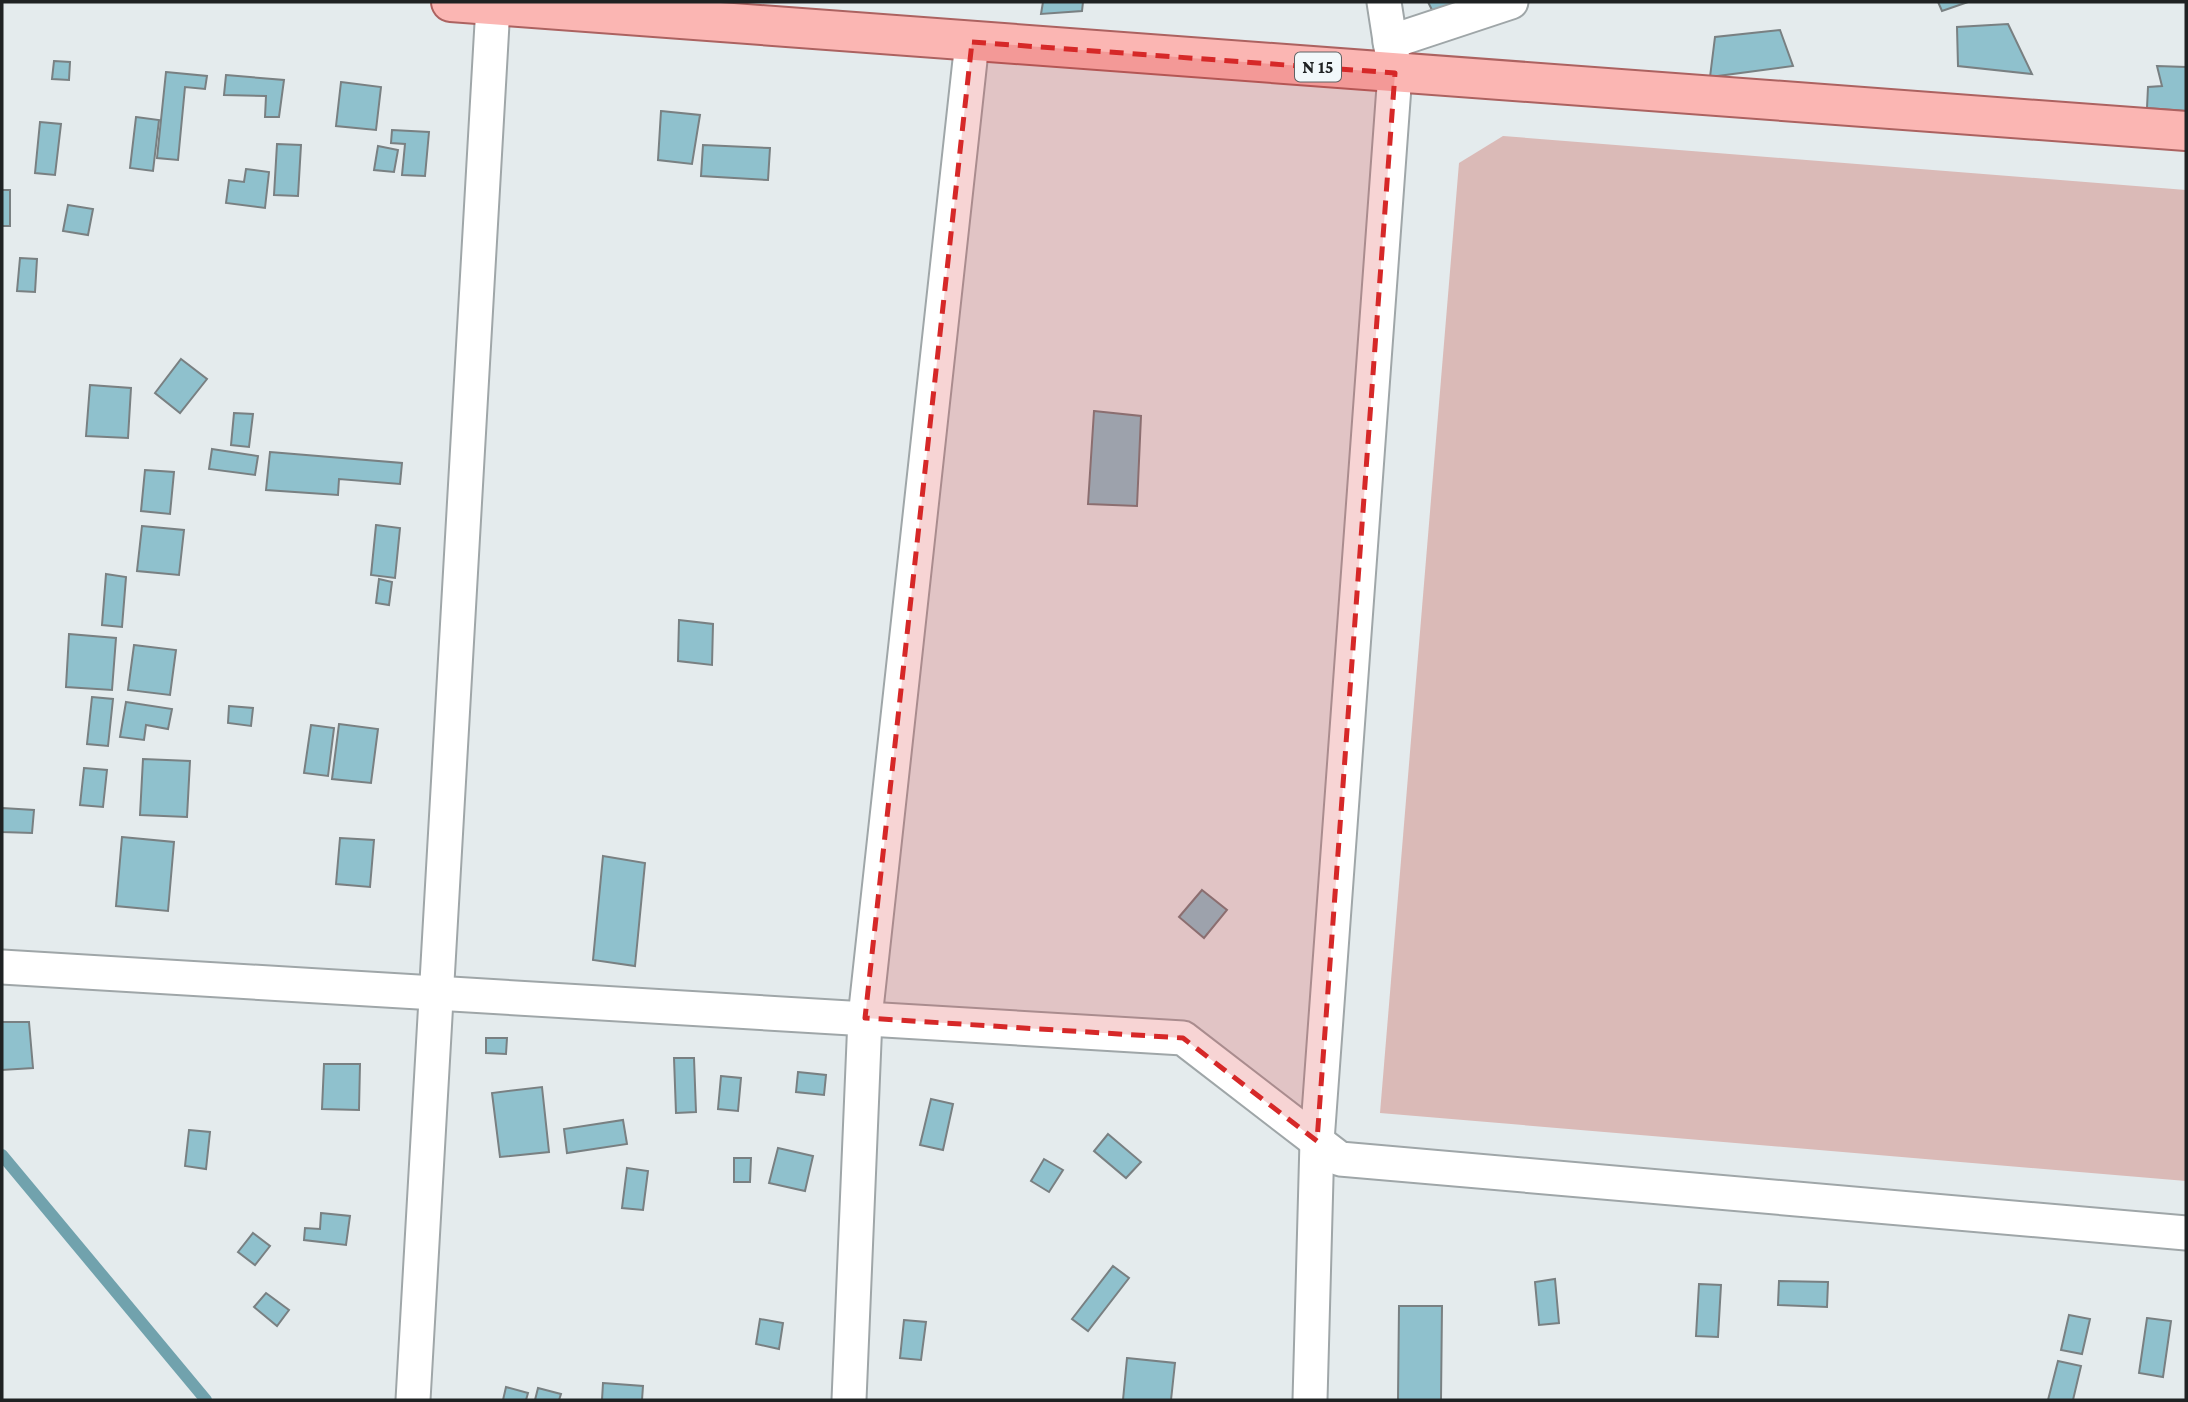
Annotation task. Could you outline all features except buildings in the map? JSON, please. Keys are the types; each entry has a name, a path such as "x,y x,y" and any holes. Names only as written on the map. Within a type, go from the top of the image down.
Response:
{"main road":[{"name":"N 15","path":"451,2 972,42 1393,57 2186,131"}],"street":[{"path":"1311,1400 1317,1141 1393,57 1384,2"},
{"path":"1393,57 1511,2"},
{"path":"413,1400 493,6"},
{"path":"849,1400 864,1018 972,42"},
{"path":"2,967 1183,1038 1340,1159 2186,1233"}],"highlighted area":[{"path":"972,42 1395,73 1317,1141 1183,1038 865,1018"}],"shaded area":[{"path":"1503,136 2186,190 2186,1181 1380,1113 1459,163"}],"waterway":[{"path":"2,1155 206,1400"}]}
